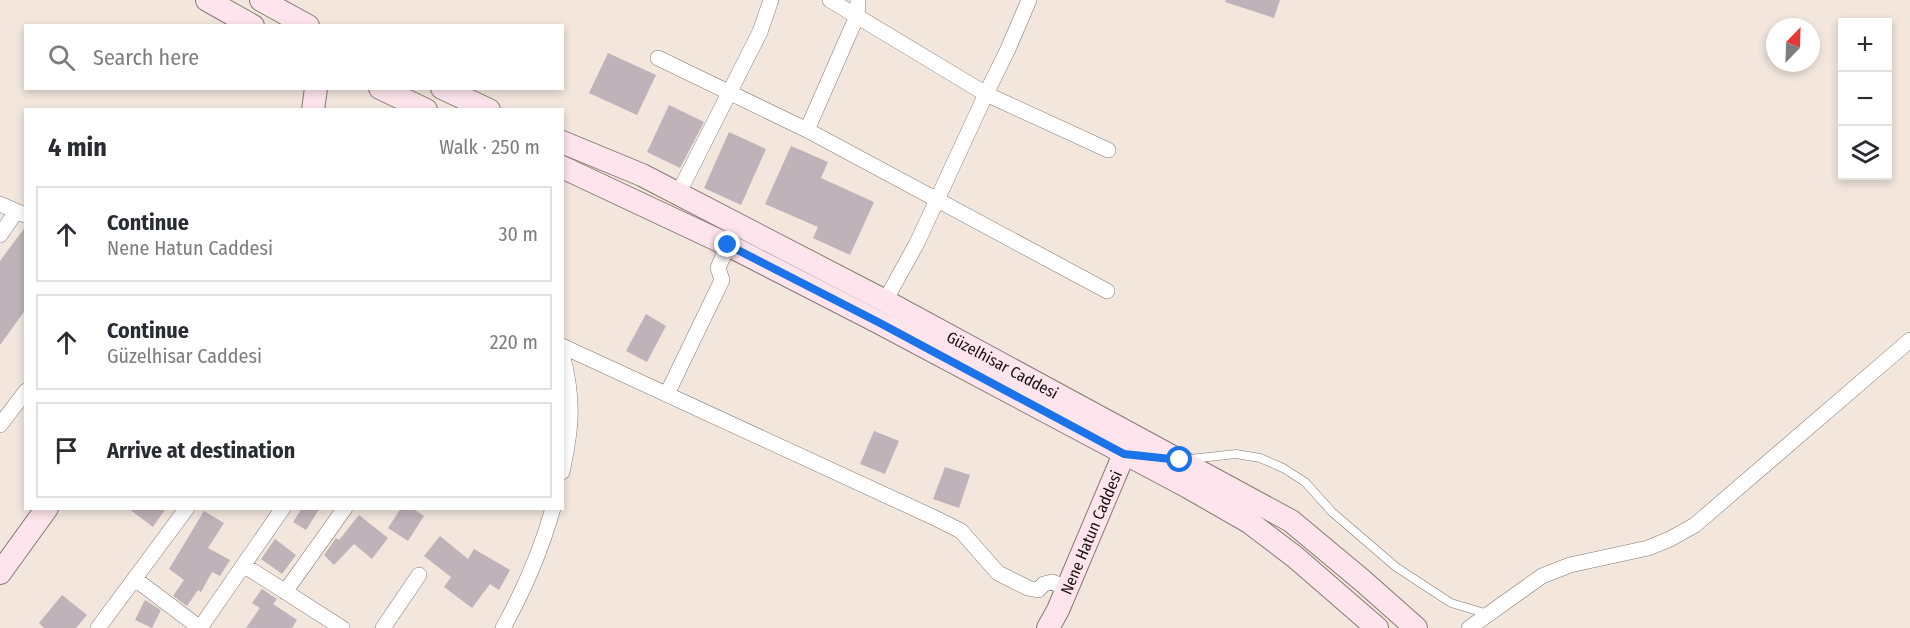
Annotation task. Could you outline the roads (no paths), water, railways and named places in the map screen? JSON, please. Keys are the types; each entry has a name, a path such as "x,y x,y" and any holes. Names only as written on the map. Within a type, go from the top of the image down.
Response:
{"street":[{"path":"207,0 250,24"},
{"path":"261,0 304,24"},
{"path":"678,194 760,32 771,0"},
{"path":"830,0 986,94 1108,150"},
{"path":"807,130 857,16 858,0"},
{"path":"885,301 917,243 1029,0"},
{"path":"658,58 807,130 1107,291"},
{"path":"313,108 316,90"},
{"path":"384,90 422,108"},
{"path":"446,90 481,108"},
{"name":"Güzelhisar Caddesi","path":"564,143 642,175 885,301 1291,521 1416,628"},
{"name":"Güzelhisar Caddesi","path":"564,169 728,245 888,327 1188,487 1249,522 1295,556 1377,628"},
{"path":"0,204 21,214 0,235"},
{"path":"667,394 722,280 718,268 728,245"},
{"path":"1469,628 1542,576 1569,565 1648,548 1695,525 1910,340"},
{"path":"564,347 961,531 998,573 1038,590 1044,584 1052,582 1067,588"},
{"path":"564,364 572,403 565,446"},
{"path":"0,425 24,394"},
{"name":"Nene Hatun Caddesi","path":"1048,628 1124,454 1180,460"},
{"path":"0,573 46,510"},
{"path":"98,628 186,510"},
{"path":"135,579 200,628 282,510"},
{"path":"285,592 344,510"},
{"path":"503,628 522,594 546,534 552,510"},
{"path":"245,566 342,628"},
{"path":"383,628 419,575"}],"lane":[{"path":"1180,460 1236,454 1260,458 1283,468 1305,482 1332,512 1396,567 1451,603 1489,615"}]}
